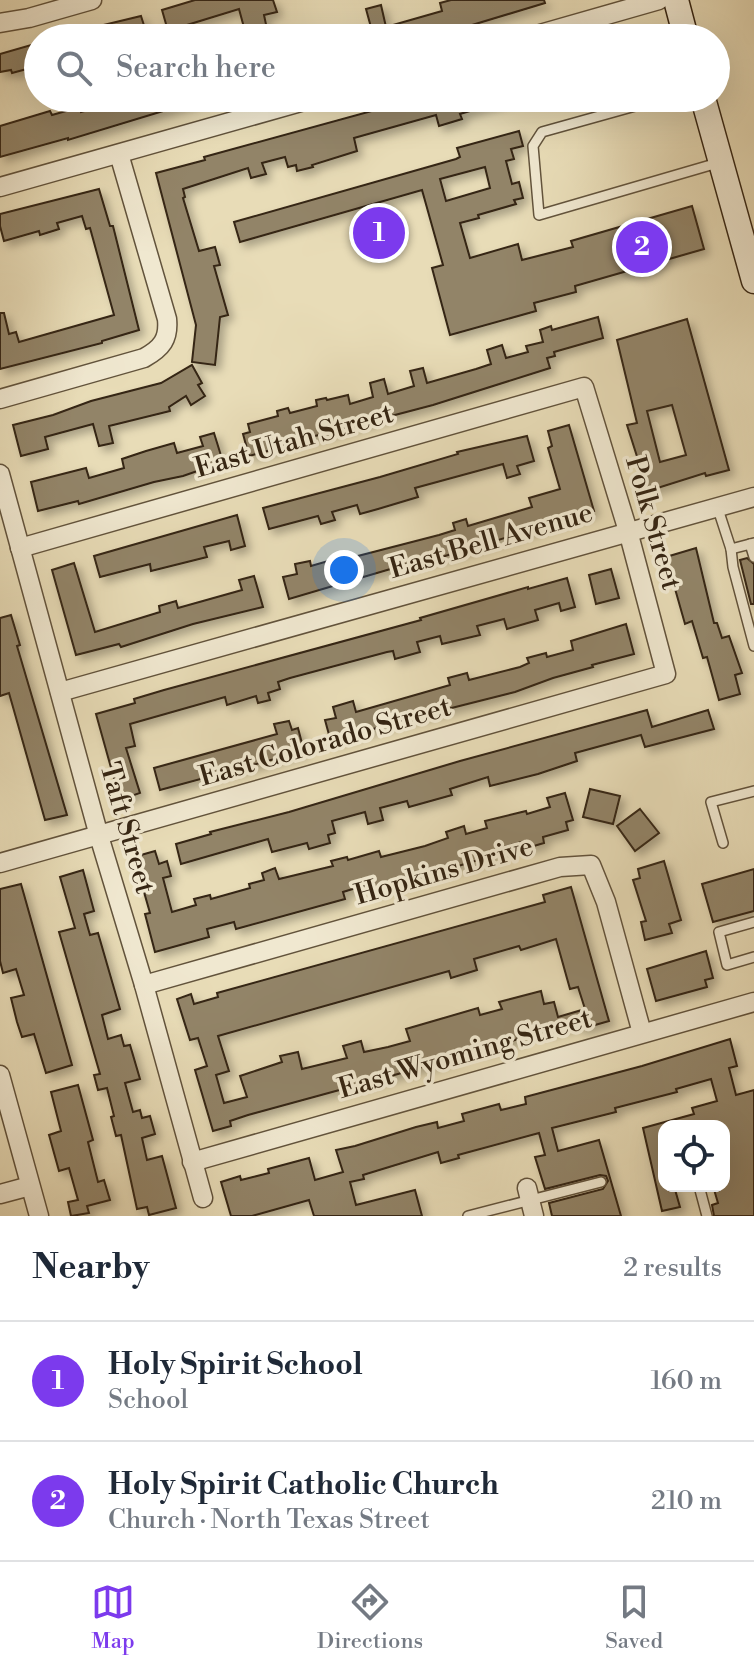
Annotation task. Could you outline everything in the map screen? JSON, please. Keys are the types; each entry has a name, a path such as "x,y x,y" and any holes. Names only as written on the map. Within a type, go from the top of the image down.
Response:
{"main road":[{"path":"676,0 682,24"},
{"path":"707,112 750,252 754,281"}],"street":[{"path":"0,23 92,0"},
{"path":"575,24 659,0"},
{"path":"0,187 266,112"},
{"path":"0,399 144,358 165,342 167,319 119,154"},
{"name":"Polk Street","path":"584,387 628,531 666,674"},
{"name":"East Utah Street","path":"20,548 584,387"},
{"name":"Taft Street","path":"0,474 99,836 203,1198"},
{"name":"East Bell Avenue","path":"60,692 754,497"},
{"name":"East Colorado Street","path":"0,863 666,674"},
{"name":"Hopkins Drive","path":"144,985 560,867 591,865 606,902 642,1033"},
{"name":"East Wyoming Street","path":"192,1162 754,1002"},
{"path":"0,1075 39,1216"},
{"path":"0,1194 30,1186"}],"lane":[{"path":"613,112 542,132 533,146 539,215 721,162"},
{"path":"717,506 731,549 754,646"},
{"path":"731,549 752,543 754,557"},
{"path":"723,843 711,802 754,791"},
{"path":"754,922 719,932 727,965 754,957"},
{"path":"468,1216 601,1182"},
{"path":"701,1192 707,1216"}],"building":[{"path":"195,0 273,0 277,12 264,15 266,24 243,24 239,9 190,24 166,24 162,10"},
{"path":"451,0 544,0 545,3 475,24 396,24 442,11 440,3"},
{"path":"381,5 385,24 370,24 366,9"},
{"path":"141,16 144,24 108,24"},
{"path":"24,47 24,70 0,72 0,54"},
{"path":"47,112 52,115 62,112 160,112 0,157 0,126"},
{"path":"368,112 467,112 460,114 462,119 439,126 436,115 354,138 357,151 313,167 297,171 296,165 288,167 285,157 262,163 266,174 251,178 248,168 183,189 199,251 215,247 220,265 214,266 228,315 220,317 215,365 192,362 196,325 156,173 205,160 204,157"},
{"path":"519,131 523,146 511,149 514,159 506,161 512,184 519,182 523,198 514,200 516,204 460,223 470,258 518,244 522,260 573,247 571,241 692,206 704,249 575,286 576,292 534,303 536,311 450,335 432,268 443,265 422,190 240,242 234,222 456,159 460,157 457,148","holes":["485,167 490,188 446,201 440,179"]},
{"path":"99,189 110,226 113,226 139,330 102,343 0,369 0,313 4,313 9,334 16,332 19,342 114,315 90,228 86,229 82,216 57,223 59,229 4,241 0,214"},
{"path":"598,317 603,338 554,352 555,356 547,358 550,368 433,405 249,456 243,434 250,432 248,424 278,416 277,411 288,408 290,413 317,406 316,400 348,395 350,404 373,397 370,383 384,379 388,394 414,386 410,371 423,368 427,383 476,369 491,364 487,350 502,345 506,358 528,352 526,346 543,342 540,330 551,326 552,330"},
{"path":"687,319 729,470 706,476 705,473 648,491 627,425 637,423 617,340","holes":["672,405 686,455 660,462 647,411"]},
{"path":"192,365 205,396 191,405 186,396 169,407 170,411 109,426 113,443 99,446 93,424 45,437 48,449 21,456 13,425 161,383"},
{"path":"569,425 594,511 289,599 283,577 297,574 295,564 310,561 311,566 349,555 350,558 455,530 453,523 466,519 468,526 532,507 529,498 560,489 548,448 552,446 548,431"},
{"path":"214,433 223,462 79,504 78,501 38,511 31,482 86,468 89,478 124,468 122,459 174,443 177,453 203,446 200,437"},
{"path":"527,436 534,461 517,466 520,474 507,478 503,464 415,488 418,497 360,514 357,505 332,512 335,520 321,524 318,516 269,529 263,508 380,477 457,452"},
{"path":"237,515 245,546 231,550 229,541 204,547 207,557 151,571 150,564 100,577 94,556"},
{"path":"696,548 714,623 717,623 722,638 729,636 742,673 735,675 740,694 719,700 707,657 703,658 692,621 685,624 666,557"},
{"path":"747,558 754,564 754,604 751,604 740,560"},
{"path":"74,563 95,632 160,612 159,606 176,601 178,608 242,590 239,580 254,576 263,607 193,624 121,647 119,644 76,655 52,570"},
{"path":"611,569 619,598 596,604 589,575"},
{"path":"567,578 575,607 561,611 559,603 535,610 538,620 507,629 504,619 477,626 480,635 442,644 440,636 417,642 420,652 395,659 393,651 387,652 290,678 278,682 280,689 268,693 270,700 258,703 256,696 227,705 225,697 130,724 135,746 126,748 140,793 120,800 96,714 135,703 134,699 164,690"},
{"path":"11,615 20,645 17,646 67,815 45,820 9,693 0,696 0,618"},
{"path":"626,624 634,654 515,692 331,742 325,720 336,718 333,707 353,701 356,712 450,685 448,678 467,673 469,680 520,667 529,663 527,658 546,653 547,657 573,650 571,641"},
{"path":"647,710 652,727 708,710 714,729 645,747 641,735 575,753 577,761 538,774 490,786 488,777 450,789 452,795 409,807 407,801 380,808 383,820 368,824 365,812 332,821 335,833 328,835 330,843 309,849 307,843 272,852 268,839 181,864 176,844 210,832"},
{"path":"289,721 292,730 298,728 304,751 160,790 154,768 277,734 274,724"},
{"path":"590,789 620,796 613,824 583,817"},
{"path":"565,793 573,820 566,822 568,830 543,837 544,843 527,848 525,841 504,847 505,852 371,892 369,884 343,892 345,899 236,929 234,922 207,929 209,937 155,952 145,914 150,913 134,857 155,851 159,864 167,861 171,876 163,878 172,912 196,905 194,899 210,895 211,899 250,888 249,884 264,880 262,873 275,868 279,879 333,866 331,861 347,857 348,860 379,851 381,857 425,846 448,838 446,832 464,826 466,834 487,828 485,821 550,807 547,798"},
{"path":"640,809 659,833 635,851 617,826"},
{"path":"664,861 681,920 669,924 672,933 645,940 641,922 646,921 633,880 640,878 638,869"},
{"path":"754,869 754,911 713,922 702,884"},
{"path":"83,870 94,911 84,914 90,935 98,933 120,1009 102,1015 108,1039 121,1035 124,1046 130,1045 140,1079 125,1083 133,1112 140,1110 142,1118 150,1116 155,1134 142,1138 147,1160 162,1156 176,1208 149,1215 147,1207 137,1209 121,1135 116,1136 111,1117 114,1116 107,1088 98,1090 94,1075 100,1074 59,932 75,928 60,877"},
{"path":"21,884 72,1065 46,1073 34,1034 22,1037 17,1022 11,998 24,995 16,969 3,973 0,961 0,889"},
{"path":"571,887 609,1021 581,1029 579,1023 517,1035 518,1039 483,1050 481,1046 455,1054 456,1057 248,1115 230,1121 231,1126 213,1131 195,1070 207,1066 198,1038 190,1040 177,999 191,994 194,1004 218,997 217,993 545,902 543,895","holes":["556,939 570,989 578,987 585,1009 558,1017 554,1002 544,1004 541,991 499,1002 502,1009 480,1015 478,1008 406,1029 410,1041 364,1052 361,1041 343,1046 347,1058 302,1069 298,1052 280,1056 282,1062 240,1076 247,1097 224,1103 216,1075 229,1071 218,1036 449,971 451,978 477,970 474,959"]},
{"path":"706,951 713,978 705,980 707,987 656,1001 647,969"},
{"path":"730,1039 737,1066 729,1068 736,1095 754,1090 754,1216 714,1216 712,1205 718,1203 715,1192 730,1192 730,1120 672,1120 694,1114 692,1108 717,1101 711,1079 676,1089 677,1092 615,1108 616,1112 552,1128 558,1151 599,1140 621,1216 552,1216 549,1203 603,1189 608,1181 606,1176 600,1175 545,1189 535,1157 545,1155 539,1133 458,1155 459,1158 441,1163 438,1152 363,1175 364,1179 350,1182 356,1205 415,1190 422,1216 314,1216 309,1200 252,1216 231,1216 221,1182 269,1173 268,1169 309,1158 315,1180 343,1172 336,1150 437,1122 438,1128 464,1121 462,1114 499,1104 501,1110 526,1104 525,1097"},
{"path":"78,1085 93,1140 88,1142 98,1182 104,1180 110,1200 87,1206 89,1213 71,1216 68,1202 78,1200 69,1168 59,1171 49,1135 61,1131 51,1092"},
{"path":"658,1124 658,1192 676,1192 680,1207 662,1211 643,1128"}],"place":[{"name":"Holy Spirit School","path":"379,233"},
{"name":"Holy Spirit Catholic Church","path":"642,247"}]}
